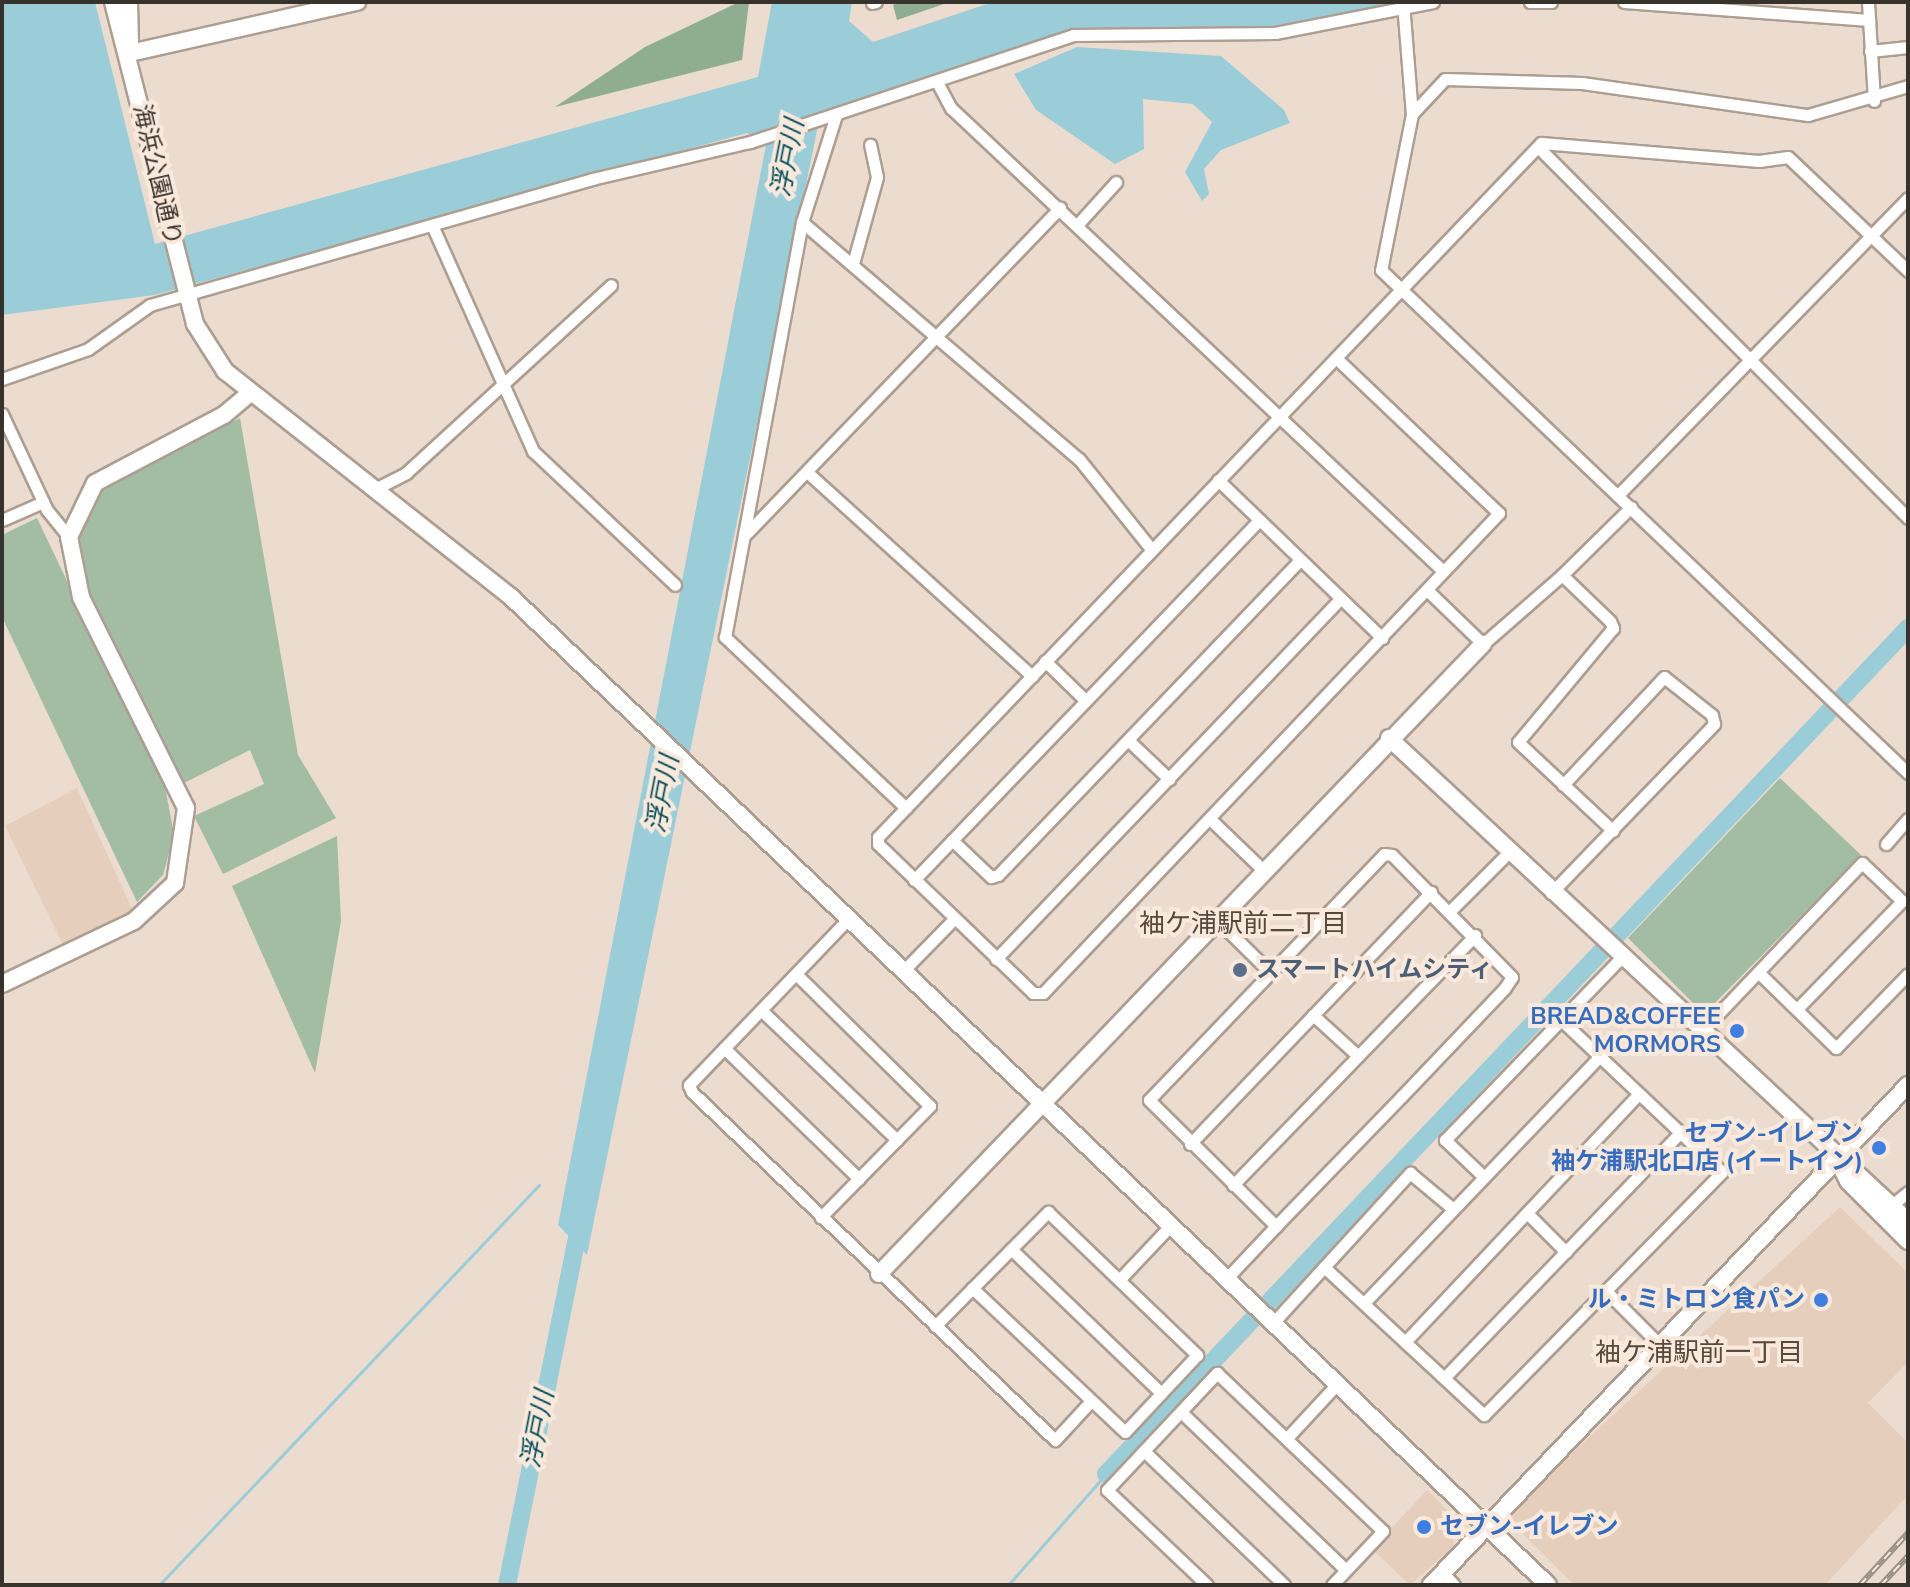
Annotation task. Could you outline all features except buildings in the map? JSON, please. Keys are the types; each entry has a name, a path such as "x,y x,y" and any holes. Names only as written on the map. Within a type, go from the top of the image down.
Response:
{"street":[{"name":"海浜公園通り","path":"113,2 130,53 169,231 205,348 250,393 489,577 905,969 1248,1301 1548,1585"},
{"name":"海浜公園通り","path":"129,2 130,53"},
{"path":"130,53 357,2"},
{"path":"2,379 88,349 131,313 432,225 757,140 1081,34 1275,33 1433,2"},
{"path":"1530,2 1551,2"},
{"path":"1624,2 1869,20"},
{"path":"1868,2 1874,101"},
{"path":"1404,6 1412,114 1380,250 1381,270 1908,773"},
{"path":"1870,51 1908,47"},
{"path":"1412,114 1445,79 1594,84 1808,115 1874,101 1908,86"},
{"path":"937,82 951,108 1443,571"},
{"path":"836,115 802,222 725,637 906,808"},
{"path":"1336,358 1499,513 1043,993 1033,993 878,844 906,808 1151,549 1402,289 1541,150 1555,140 1759,161 1788,157 1908,271"},
{"path":"854,260 877,177 870,145"},
{"path":"1541,150 1748,363 1908,518"},
{"path":"1077,225 1116,182"},
{"path":"1618,495 1908,198"},
{"path":"745,534 1060,208"},
{"path":"802,222 854,260 933,338 1079,459 1151,549"},
{"path":"432,225 533,451 675,585"},
{"path":"375,489 406,473 611,285"},
{"path":"69,537 95,483 224,415 250,393"},
{"path":"2,414 43,502 69,537 81,597 173,778 188,831 175,883 162,901 2,984"},
{"path":"807,472 1032,676"},
{"path":"1218,480 1382,638"},
{"path":"2,520 43,502"},
{"path":"879,1274 1039,1100 1389,738 1483,644 1562,575 1631,507"},
{"path":"914,880 1259,520"},
{"path":"952,840 991,877 998,875 1300,560"},
{"path":"1562,575 1613,628 1518,734 1563,785 1613,831"},
{"path":"1427,590 1483,644"},
{"path":"996,959 1341,598"},
{"path":"1045,661 1086,701"},
{"path":"1551,893 1714,724 1712,715 1664,677 1563,785"},
{"path":"1389,738 1700,1033 1838,1161 1908,1221"},
{"path":"1128,740 1169,779"},
{"path":"1210,819 1263,870"},
{"path":"1886,844 1908,819"},
{"path":"1450,911 1509,852"},
{"path":"1226,1279 1504,989 1508,967 1431,892 1384,854 1149,1100 1276,1226"},
{"path":"1700,1033 1862,863 1902,901 1797,1009"},
{"path":"1190,1144 1431,892"},
{"path":"850,917 689,1085 692,1092 1055,1440 1091,1401"},
{"path":"905,969 954,919"},
{"path":"1216,919 1270,972"},
{"path":"1233,1185 1475,935"},
{"path":"1484,1177 1445,1140 1621,958"},
{"path":"1758,972 1836,1048 1908,974"},
{"path":"796,974 926,1096 930,1106 821,1217"},
{"path":"761,1010 897,1140"},
{"path":"1313,1015 1358,1056"},
{"path":"1324,1267 1484,1415 1722,1172 1561,1020"},
{"path":"724,1048 859,1179"},
{"path":"1364,1303 1600,1056"},
{"path":"1443,1581 1486,1527 1908,1085"},
{"path":"1405,1342 1639,1094"},
{"path":"1444,1378 1680,1133"},
{"path":"1838,1161 1848,1181 1908,1241"},
{"path":"1269,1321 1324,1267 1410,1173 1452,1208"},
{"path":"1892,1205 1908,1192"},
{"path":"935,1326 972,1288 1048,1212 1197,1355 1125,1432 972,1288"},
{"path":"1527,1213 1566,1252"},
{"path":"1119,1280 1170,1226"},
{"path":"1011,1249 1161,1393"},
{"path":"1606,1291 1659,1344"},
{"path":"1207,1585 1107,1490 1217,1373 1383,1531 1332,1585"},
{"path":"1287,1438 1337,1384"},
{"path":"1181,1412 1346,1570"},
{"path":"1144,1451 1284,1585"}],"shaded area":[{"path":"77,788 133,911 63,945 5,826"},
{"path":"1840,1207 1908,1273 1908,1362 1868,1403 1908,1443 1908,1495 1825,1585 1574,1585 1504,1515"},
{"path":"1427,1490 1449,1512 1454,1546 1410,1585 1372,1549"}],"green space":[{"path":"739,2 749,2 742,60 555,107 645,47"},
{"path":"901,2 950,2 897,20 893,5"},
{"path":"240,418 298,755 336,818 223,874 194,816 264,784 250,750 182,784 79,570 80,534 96,491"},
{"path":"37,518 165,787 174,834 163,875 137,902 2,617 2,535"},
{"path":"1780,778 1861,855 1704,1014 1628,938"},
{"path":"337,836 341,921 315,1073 232,886"}],"water":[{"path":"2,2 95,2 155,244 758,77 772,2 852,2 849,21 873,42 993,2 1396,2 1278,26 1076,28 821,111 587,1255 558,1225 766,145 747,133 155,295 2,315"},
{"path":"1077,47 1221,56 1284,110 1290,123 1221,150 1204,169 1209,194 1202,201 1185,172 1212,122 1193,104 1143,99 1144,149 1115,164 1036,110 1014,74"}],"waterway":[{"path":"1106,1474 1908,628"},
{"path":"159,1585 539,1185"},
{"name":"浮戸川","path":"507,1585 581,1219"},
{"path":"1008,1585 1106,1474"}],"railway":[{"path":"1860,1585 1908,1533"},
{"path":"1881,1585 1908,1556"}],"place":[{"name":"スマートハイムシティ","path":"1240,970"},
{"name":"BREAD&COFFEE MORMORS","path":"1737,1031"},
{"name":"セブン-イレブン 袖ケ浦駅北口店 (イートイン)","path":"1879,1148"},
{"name":"ル・ミトロン食パン","path":"1821,1300"},
{"name":"セブン-イレブン","path":"1424,1527"}],"district":[{"name":"袖ケ浦駅前二丁目","path":"1243,924"},
{"name":"袖ケ浦駅前一丁目","path":"1699,1353"}]}
